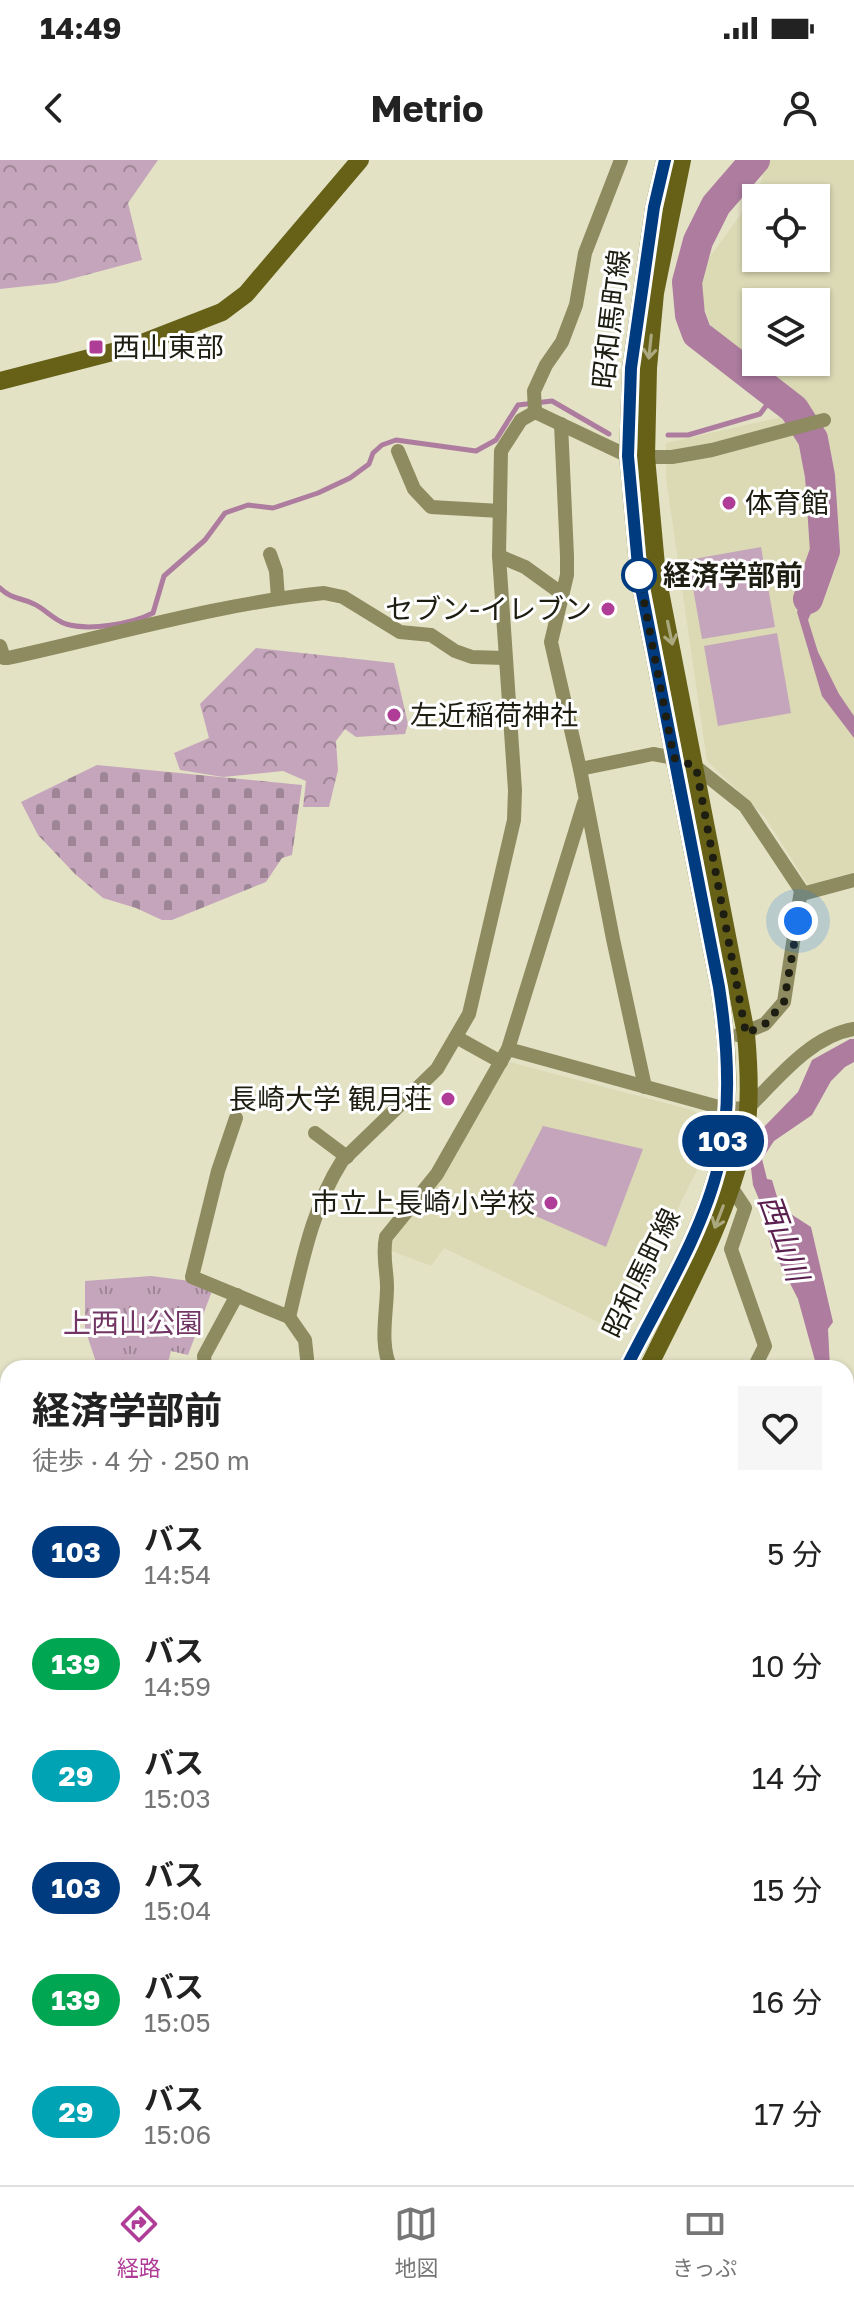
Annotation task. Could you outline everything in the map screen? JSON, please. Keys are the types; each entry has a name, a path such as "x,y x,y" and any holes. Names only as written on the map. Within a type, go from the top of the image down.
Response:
{"main road":[{"path":"0,381 132,347 222,312 246,294 360,160"},
{"name":"昭和馬町線","path":"630,1360 695,1230 718,1166 726,1109 727,1037 719,987 639,577 637,456 631,368 654,207 665,160"},
{"name":"昭和馬町線","path":"652,1360 712,1236 731,1187 745,1136 748,1108 746,1034 657,576 637,456 655,293 682,160"}],"street":[{"path":"535,408 534,391 546,365 562,342 576,305 585,253 621,160"},
{"path":"535,408 561,424 637,456 686,455 824,420"},
{"path":"289,1317 319,1203 331,1179 347,1157 437,1069 469,1014 514,820 515,790 499,556 501,451 521,420 535,408"},
{"path":"561,424 567,575 551,642 645,1087"},
{"path":"398,451 414,489 431,507 500,511"},
{"path":"270,554 276,571 278,598"},
{"path":"499,556 525,567 561,593"},
{"path":"0,646 4,658 8,658 209,610 324,593 343,597 400,632 431,635 455,651 472,657 505,658"},
{"path":"580,769 653,754 696,767 745,806 802,894 784,1002 765,1024 746,1034 727,1037"},
{"path":"387,1360 387,1287 383,1249 386,1237 437,1174 505,1056 585,799"},
{"path":"802,894 854,880"},
{"path":"456,1037 505,1056 645,1087 726,1109 748,1108 799,1057 830,1036 854,1028"},
{"path":"236,1118 218,1171 192,1277 289,1317 305,1340 307,1360"},
{"path":"315,1133 347,1157"},
{"path":"731,1187 745,1208 731,1249 765,1346 758,1360"},
{"path":"204,1360 237,1295"}],"shaded area":[{"path":"767,160 854,160 854,872 808,885 765,817 707,761 666,478 666,443 809,411 768,376 830,376 830,288 742,288 742,354 711,327 698,288 702,268 742,213 742,272 830,272 830,184 760,184"},
{"name":"市立上長崎小学校","path":"509,1062 692,1110 706,1117 699,1166 617,1331 444,1248 431,1266 389,1250 399,1230 443,1176"}],"green space":[{"path":"0,160 158,160 128,203 142,260 56,283 0,289"},
{"path":"761,547 775,627 702,639 688,560"},
{"path":"777,633 791,713 718,726 704,646"},
{"path":"256,648 394,663 408,724 405,734 356,737 345,729 336,741 338,770 329,807 303,807 306,781 283,771 223,777 180,770 174,753 209,738 200,704"},
{"path":"97,765 302,785 292,855 282,858 266,882 172,920 162,920 103,898 38,835 21,802"},
{"path":"543,1126 643,1149 606,1247 504,1202"},
{"name":"上西山公園","path":"151,1276 190,1281 212,1291 188,1355 171,1351 168,1360 95,1360 85,1329 85,1281"}],"water":[{"path":"814,561 830,562 808,620 818,652 854,716 854,738 822,696 797,612"},
{"path":"854,1039 854,1062 831,1081 812,1115 774,1141 762,1159 780,1207 811,1227 833,1322 828,1329 830,1360 815,1360 798,1299 771,1246 766,1216 753,1185 750,1160 760,1131 798,1092 812,1060"}],"waterway":[{"name":"西山川","path":"755,160 716,205 698,241 687,282 690,315 697,334 794,409 813,439 820,476 825,551 808,599"},
{"path":"668,435 688,435 760,414 775,394"},
{"path":"0,588 66,624 98,626 134,620 153,613 164,576 205,540 225,513 248,505 273,508 318,493 350,478 369,464 373,453 382,445 396,440 476,451 496,440 518,405 552,401 609,434"}],"bus line":[{"name":"103","path":"630,1360 695,1230 718,1166 726,1109 727,1037 639,577 628,456 631,368 654,207 665,160"}],"place":[{"name":"西山東部","path":"96,347"},
{"name":"体育館","path":"729,503"},
{"name":"経済学部前","path":"639,575"},
{"name":"セブン-イレブン","path":"608,609"},
{"name":"左近稲荷神社","path":"394,715"},
{"name":"長崎大学 観月荘","path":"448,1099"},
{"name":"市立上長崎小学校","path":"551,1203"}],"route":[{"path":"639,575 674,758 696,767 746,1034 765,1024 784,1002 798,921"}]}
